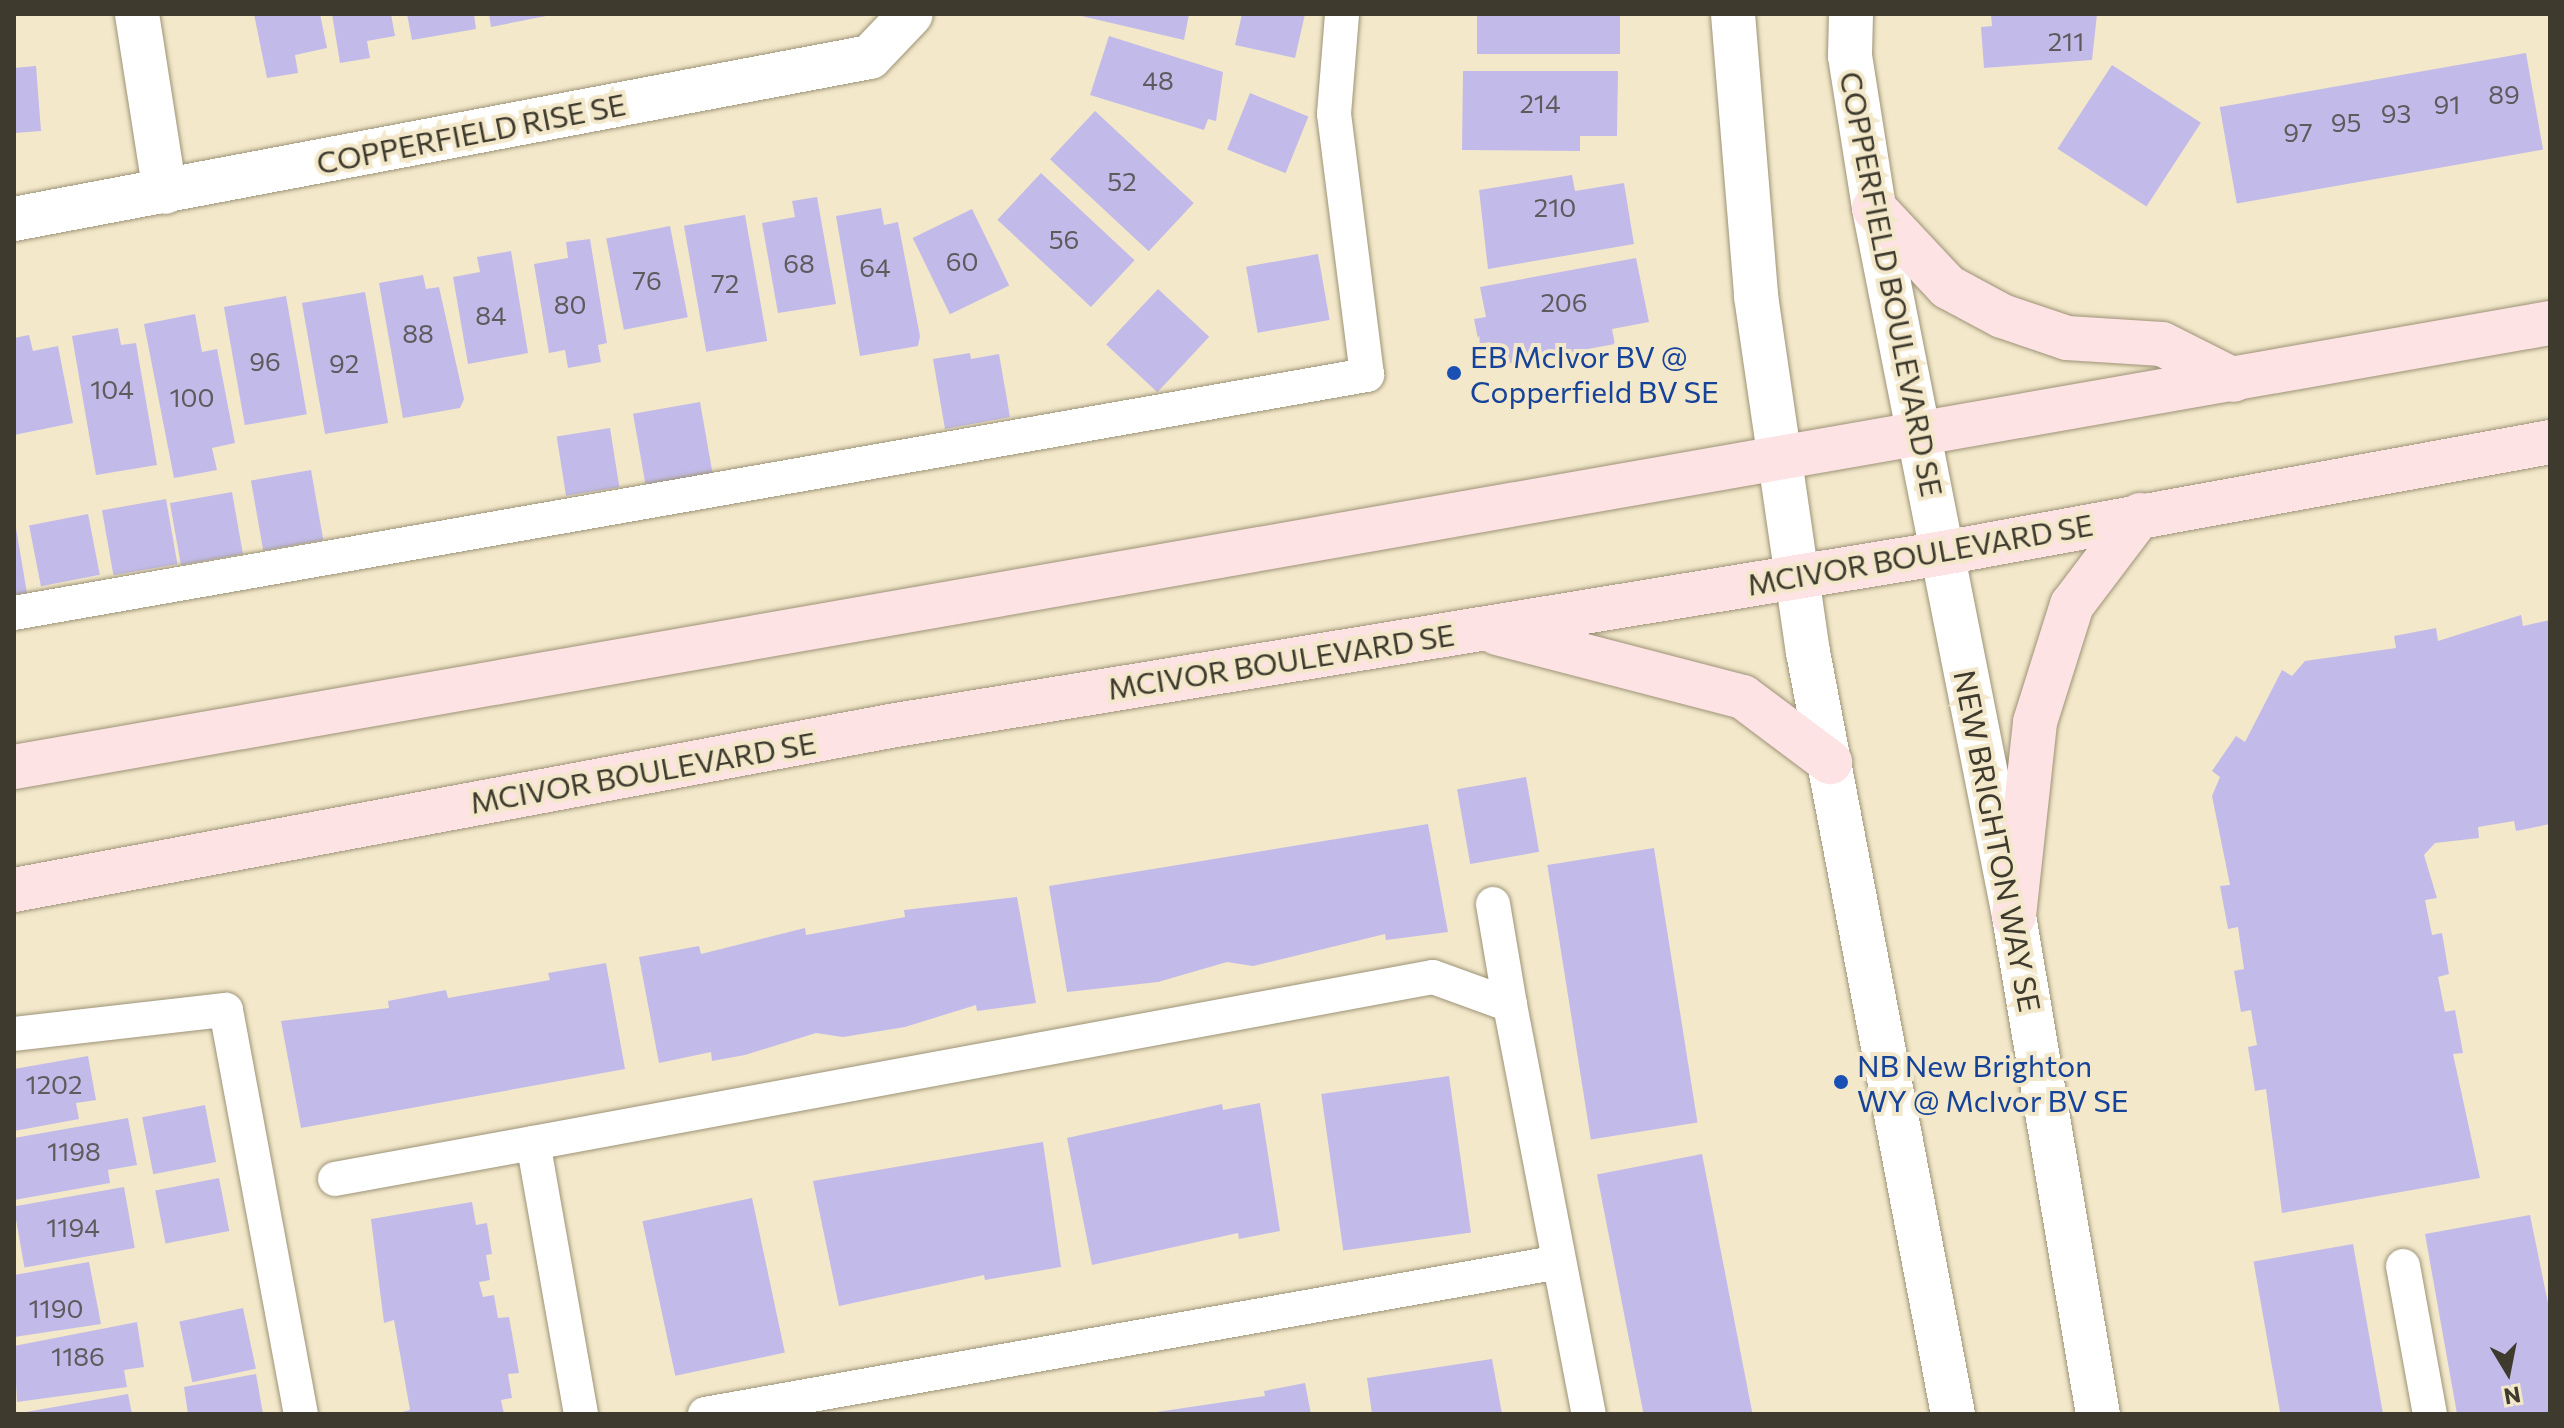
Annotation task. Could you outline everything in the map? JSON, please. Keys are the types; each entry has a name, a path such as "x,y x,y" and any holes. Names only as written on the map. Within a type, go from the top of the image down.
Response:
{"main road":[{"path":"1874,208 1948,287 2002,316 2067,338 2162,344 2234,380"},
{"path":"14,767 783,627 1920,438 2550,323"},
{"name":"MCIVOR BOULEVARD SE","path":"14,890 890,726 1943,553 2550,442"},
{"path":"2014,916 2035,722 2072,605 2140,515"},
{"path":"1479,629 1743,697 1830,762"}],"street":[{"path":"137,14 165,192"},
{"name":"COPPERFIELD RISE SE","path":"14,219 870,57 911,14"},
{"path":"1733,14 1756,296 1780,462 1802,576 1830,762 1953,1414"},
{"name":"COPPERFIELD BOULEVARD SE","path":"1851,14 1850,56 1874,208 1943,553"},
{"name":"NEW BRIGHTON WAY SE","path":"1943,553 2014,916 2098,1414"}],"lane":[{"path":"14,613 1367,375 1334,114 1342,14"},
{"path":"1493,904 1589,1414"},
{"path":"335,1179 1433,977 1510,1005"},
{"path":"14,1034 226,1010 301,1414"},
{"path":"533,1143 581,1414"},
{"path":"705,1414 1559,1262"},
{"path":"2403,1266 2430,1414"}],"building":[{"path":"254,14 320,14 327,48 295,55 298,73 267,78"},
{"path":"332,14 391,14 395,36 367,41 370,58 340,63"},
{"path":"407,14 474,14 476,29 412,40"},
{"path":"489,14 550,14 551,15 491,27"},
{"path":"1073,14 1189,14 1184,40"},
{"path":"1242,14 1305,14 1295,58 1235,45"},
{"path":"1477,14 1620,14 1620,54 1477,54"},
{"path":"1991,14 2097,14 2092,60 1984,68 1981,27 1992,26"},
{"path":"1109,36 1223,72 1216,121 1208,119 1204,130 1090,95"},
{"path":"2526,53 2543,150 2237,204 2220,107"},
{"path":"2112,65 2201,123 2146,207 2058,149"},
{"path":"36,66 41,131 14,133 14,68"},
{"path":"1463,71 1618,71 1617,136 1580,136 1580,151 1462,150"},
{"path":"1250,93 1308,117 1286,173 1227,150"},
{"path":"1095,111 1194,203 1149,251 1050,159"},
{"path":"1041,173 1135,260 1091,307 997,220"},
{"path":"1572,175 1575,191 1624,183 1634,244 1488,269 1479,190"},
{"path":"817,197 836,304 778,313 762,223 795,217 792,201"},
{"path":"881,208 884,225 898,222 920,336 918,346 860,356 836,216"},
{"path":"972,209 1009,285 950,314 913,238"},
{"path":"745,215 767,341 706,352 684,226"},
{"path":"670,226 688,317 624,330 606,238"},
{"path":"590,239 607,343 598,345 601,362 568,368 565,350 549,353 534,264 568,258 566,242"},
{"path":"511,251 528,353 468,364 453,277 480,272 477,257"},
{"path":"1318,254 1330,320 1258,333 1246,267"},
{"path":"1636,258 1649,322 1612,329 1615,344 1495,366 1490,342 1479,344 1474,319 1486,317 1480,287"},
{"path":"423,275 426,289 439,287 464,399 460,408 403,418 379,283"},
{"path":"1158,289 1209,337 1157,392 1106,345"},
{"path":"365,292 388,423 325,434 302,303"},
{"path":"286,296 307,414 245,425 224,307"},
{"path":"195,314 202,352 217,349 235,443 212,448 217,470 174,478 144,324"},
{"path":"118,328 121,345 136,343 157,465 96,475 72,336"},
{"path":"29,335 33,351 58,346 73,423 14,435 14,338"},
{"path":"970,353 971,359 999,354 1010,417 945,429 933,359"},
{"path":"700,402 713,473 646,485 633,414"},
{"path":"610,428 619,487 566,496 557,436"},
{"path":"311,470 323,540 263,551 251,481"},
{"path":"232,492 243,554 181,565 170,503"},
{"path":"166,499 177,564 113,575 102,510"},
{"path":"88,514 100,575 41,586 29,525"},
{"path":"14,529 27,593 14,595"},
{"path":"2521,615 2523,626 2550,620 2550,824 2516,831 2514,821 2478,827 2479,838 2435,843 2424,855 2437,898 2425,900 2432,935 2442,933 2449,974 2438,977 2445,1012 2455,1010 2463,1053 2453,1054 2480,1178 2282,1213 2266,1089 2255,1091 2248,1047 2257,1045 2251,1010 2241,1012 2234,971 2244,969 2238,927 2228,929 2220,886 2230,885 2212,796 2220,777 2212,771 2236,736 2245,742 2282,670 2292,676 2305,661 2396,648 2394,636 2436,628 2438,641"},
{"path":"1526,777 1539,852 1470,864 1457,789"},
{"path":"1428,824 1448,932 1386,940 1385,934 1253,966 1227,962 1158,982 1067,992 1049,886"},
{"path":"1654,848 1697,1123 1591,1139 1547,865"},
{"path":"1017,897 1036,1003 977,1011 976,1005 905,1027 843,1037 816,1033 745,1055 712,1061 711,1052 659,1063 639,957 699,946 701,954 805,928 806,935 905,917 904,910"},
{"path":"606,963 625,1069 301,1128 281,1021 389,1008 388,1001 446,990 448,998 550,980 548,973"},
{"path":"88,1056 96,1100 76,1103 79,1119 14,1131 14,1069"},
{"path":"1449,1076 1471,1232 1343,1250 1321,1094"},
{"path":"1260,1103 1280,1231 1239,1239 1238,1233 1092,1265 1067,1138 1222,1104 1223,1110"},
{"path":"205,1105 216,1162 153,1174 142,1117"},
{"path":"128,1118 137,1165 108,1170 110,1183 14,1200 14,1138"},
{"path":"1043,1142 1061,1267 985,1280 984,1275 839,1306 813,1181"},
{"path":"1702,1154 1753,1414 1644,1414 1597,1174"},
{"path":"219,1178 229,1231 165,1243 155,1190"},
{"path":"124,1187 135,1248 24,1268 14,1206"},
{"path":"752,1198 785,1353 675,1376 642,1221"},
{"path":"472,1202 476,1225 487,1223 492,1254 486,1255 490,1280 479,1282 483,1297 494,1295 498,1318 509,1317 519,1373 508,1374 512,1398 501,1400 504,1414 394,1414 410,1410 394,1320 384,1323 371,1219"},
{"path":"2530,1215 2550,1313 2550,1414 2457,1414 2425,1234"},
{"path":"2353,1244 2383,1414 2280,1414 2254,1262"},
{"path":"89,1262 101,1324 14,1337 14,1275"},
{"path":"243,1308 256,1369 192,1382 179,1322"},
{"path":"137,1322 144,1367 124,1370 127,1387 17,1402 14,1346"},
{"path":"1492,1359 1502,1414 1372,1414 1367,1378"},
{"path":"256,1374 263,1414 188,1414 184,1387"},
{"path":"1305,1383 1311,1414 1143,1414 1265,1396 1264,1391"},
{"path":"128,1394 132,1414 26,1412"}],"place":[{"name":"EB McIvor BV @ Copperfield BV SE","path":"1454,373"},
{"name":"NB New Brighton WY @ McIvor BV SE","path":"1841,1082"}]}
